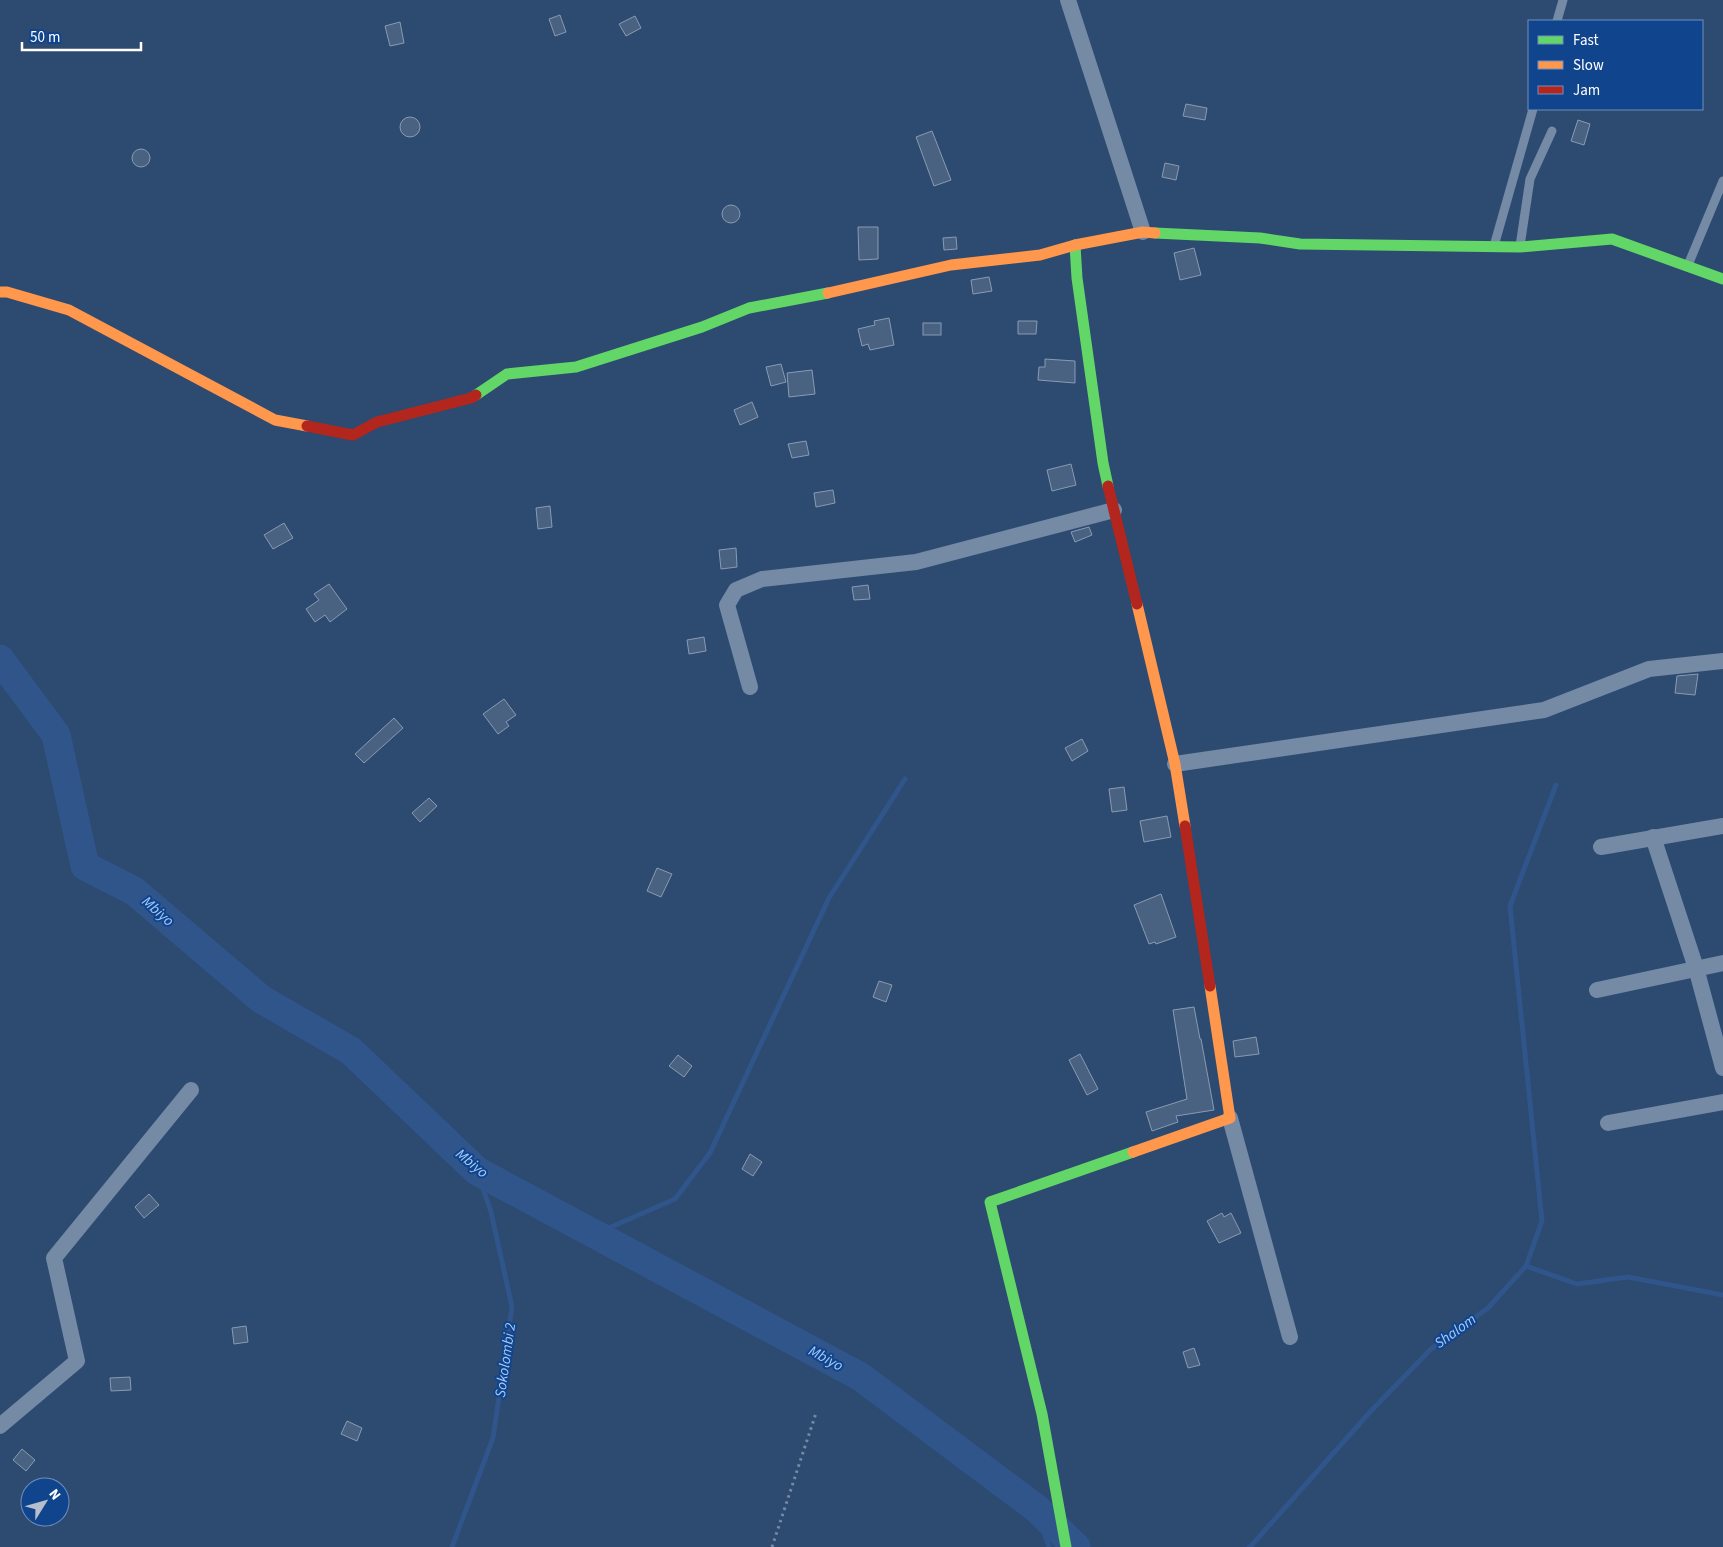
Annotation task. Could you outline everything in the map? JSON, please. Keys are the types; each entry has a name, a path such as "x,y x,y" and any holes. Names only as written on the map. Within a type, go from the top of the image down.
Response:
{"street":[{"path":"1068,0 1143,232"},
{"path":"0,292 7,292 70,310 275,420 353,435 377,422 471,398 507,374 576,367 702,327 749,308 833,292 950,265 1040,255 1075,245 1143,232 1260,238 1300,244 1520,247 1612,239 1723,279"},
{"path":"1075,245 1077,278 1103,463 1175,764 1230,1118 1290,1337"},
{"path":"750,688 727,606 736,590 762,579 916,562 1114,510"},
{"path":"1175,764 1544,710 1649,670 1723,661"},
{"path":"1601,847 1723,826"},
{"path":"1653,837 1696,968 1723,1068"},
{"path":"1597,990 1723,963"},
{"path":"0,1426 77,1361 54,1258 191,1090"},
{"path":"1608,1124 1723,1102"},
{"path":"1066,1547 1042,1414 990,1202 1230,1118"}],"lane":[{"path":"1557,20 1563,0"},
{"path":"1494,246 1532,110"},
{"path":"1520,247 1530,179 1552,131"},
{"path":"1688,265 1723,181"}],"path":[{"path":"772,1547 816,1413"}],"building":[{"path":"560,15 566,32 555,36 549,19"},
{"path":"635,16 641,28 626,36 619,24"},
{"path":"400,22 404,43 390,46 385,26"},
{"path":"1186,104 1207,108 1205,120 1183,116"},
{"path":"410,117 417,120 420,127 417,134 410,137 403,134 400,127 403,120"},
{"path":"1578,120 1590,124 1584,145 1571,141"},
{"path":"932,131 951,180 934,186 916,137"},
{"path":"141,149 147,152 150,158 147,164 141,167 135,164 132,158 135,152"},
{"path":"1165,163 1179,166 1176,180 1162,177"},
{"path":"727,205 735,205 740,210 738,221 727,223 722,218 722,210"},
{"path":"858,227 878,227 878,259 859,260"},
{"path":"956,237 957,249 944,250 943,238"},
{"path":"1194,248 1201,275 1180,280 1174,253"},
{"path":"989,277 992,291 973,294 971,280"},
{"path":"889,318 894,345 870,350 868,344 862,346 858,329 875,325 874,321"},
{"path":"1018,321 1037,321 1036,334 1018,334"},
{"path":"923,323 941,323 941,335 923,335"},
{"path":"1045,359 1075,361 1075,383 1038,380 1039,367 1045,367"},
{"path":"781,364 786,382 771,386 766,367"},
{"path":"812,370 815,394 789,397 787,373"},
{"path":"752,402 758,417 740,425 734,410"},
{"path":"806,441 809,455 792,458 788,444"},
{"path":"1071,464 1076,485 1052,491 1047,470"},
{"path":"833,490 835,503 816,507 814,493"},
{"path":"550,506 552,527 538,529 536,508"},
{"path":"284,523 293,538 273,549 264,535"},
{"path":"1089,527 1092,535 1075,542 1071,532"},
{"path":"736,548 737,567 721,569 719,550"},
{"path":"329,584 347,609 330,622 325,615 315,622 306,609 319,600 314,594"},
{"path":"868,585 870,599 854,600 852,587"},
{"path":"704,637 706,651 689,654 687,640"},
{"path":"1698,674 1695,695 1675,693 1677,676"},
{"path":"504,699 516,715 506,722 509,726 498,734 483,714"},
{"path":"394,718 403,728 364,763 355,754"},
{"path":"1082,739 1088,751 1072,761 1065,748"},
{"path":"1124,787 1127,810 1112,812 1109,789"},
{"path":"429,798 437,806 420,822 412,813"},
{"path":"1167,816 1171,837 1144,842 1140,821"},
{"path":"657,868 672,874 661,897 647,891"},
{"path":"1161,894 1176,937 1156,944 1155,942 1149,944 1134,905"},
{"path":"879,981 892,985 886,1002 873,997"},
{"path":"1194,1007 1214,1110 1176,1116 1178,1122 1152,1131 1146,1112 1187,1099 1173,1010"},
{"path":"1256,1037 1259,1054 1235,1057 1233,1041"},
{"path":"1080,1054 1098,1089 1087,1095 1069,1060"},
{"path":"678,1055 692,1066 684,1077 669,1066"},
{"path":"750,1154 762,1162 753,1176 742,1169"},
{"path":"149,1194 159,1205 144,1218 135,1207"},
{"path":"1222,1213 1224,1217 1231,1213 1241,1233 1219,1243 1207,1221"},
{"path":"246,1326 248,1342 234,1344 232,1328"},
{"path":"1194,1348 1200,1365 1188,1368 1183,1352"},
{"path":"130,1377 131,1390 111,1391 110,1378"},
{"path":"347,1421 362,1428 357,1441 341,1434"},
{"path":"22,1449 35,1460 26,1471 13,1460"}],"waterway":[{"name":"Mbiyo","path":"0,659 56,735 85,866 134,891 261,999 351,1051 477,1171 861,1377 1036,1508 1076,1547"},
{"path":"595,1234 675,1199 710,1153 829,898 905,779"},
{"path":"1249,1547 1370,1412 1431,1349 1488,1308 1526,1266 1542,1221 1510,906 1556,785"},
{"name":"Sokolombi 2","path":"452,1547 493,1438 512,1307 491,1212 477,1171"},
{"name":"Shalom","path":"1526,1266 1577,1284 1628,1277 1723,1295"},
{"path":"1036,1508 1049,1547"}],"traffic: fast":[{"path":"1155,233 1260,238 1300,244 1520,247 1612,239 1723,279"},
{"path":"1075,245 1077,278 1103,463 1108,486"},
{"path":"476,395 507,374 576,367 702,327 749,308 828,293"},
{"path":"1066,1547 1042,1414 990,1202 1133,1152"}],"traffic: slow":[{"path":"828,293 951,265 1040,255 1075,245 1143,232 1155,233"},
{"path":"0,292 7,292 69,310 275,420 307,426"},
{"path":"1137,604 1175,764 1185,826"},
{"path":"1133,1152 1230,1118 1210,986"}],"traffic: jam":[{"path":"307,426 353,435 377,422 471,398 476,395"},
{"path":"1108,486 1137,604"},
{"path":"1185,826 1210,986"}]}
